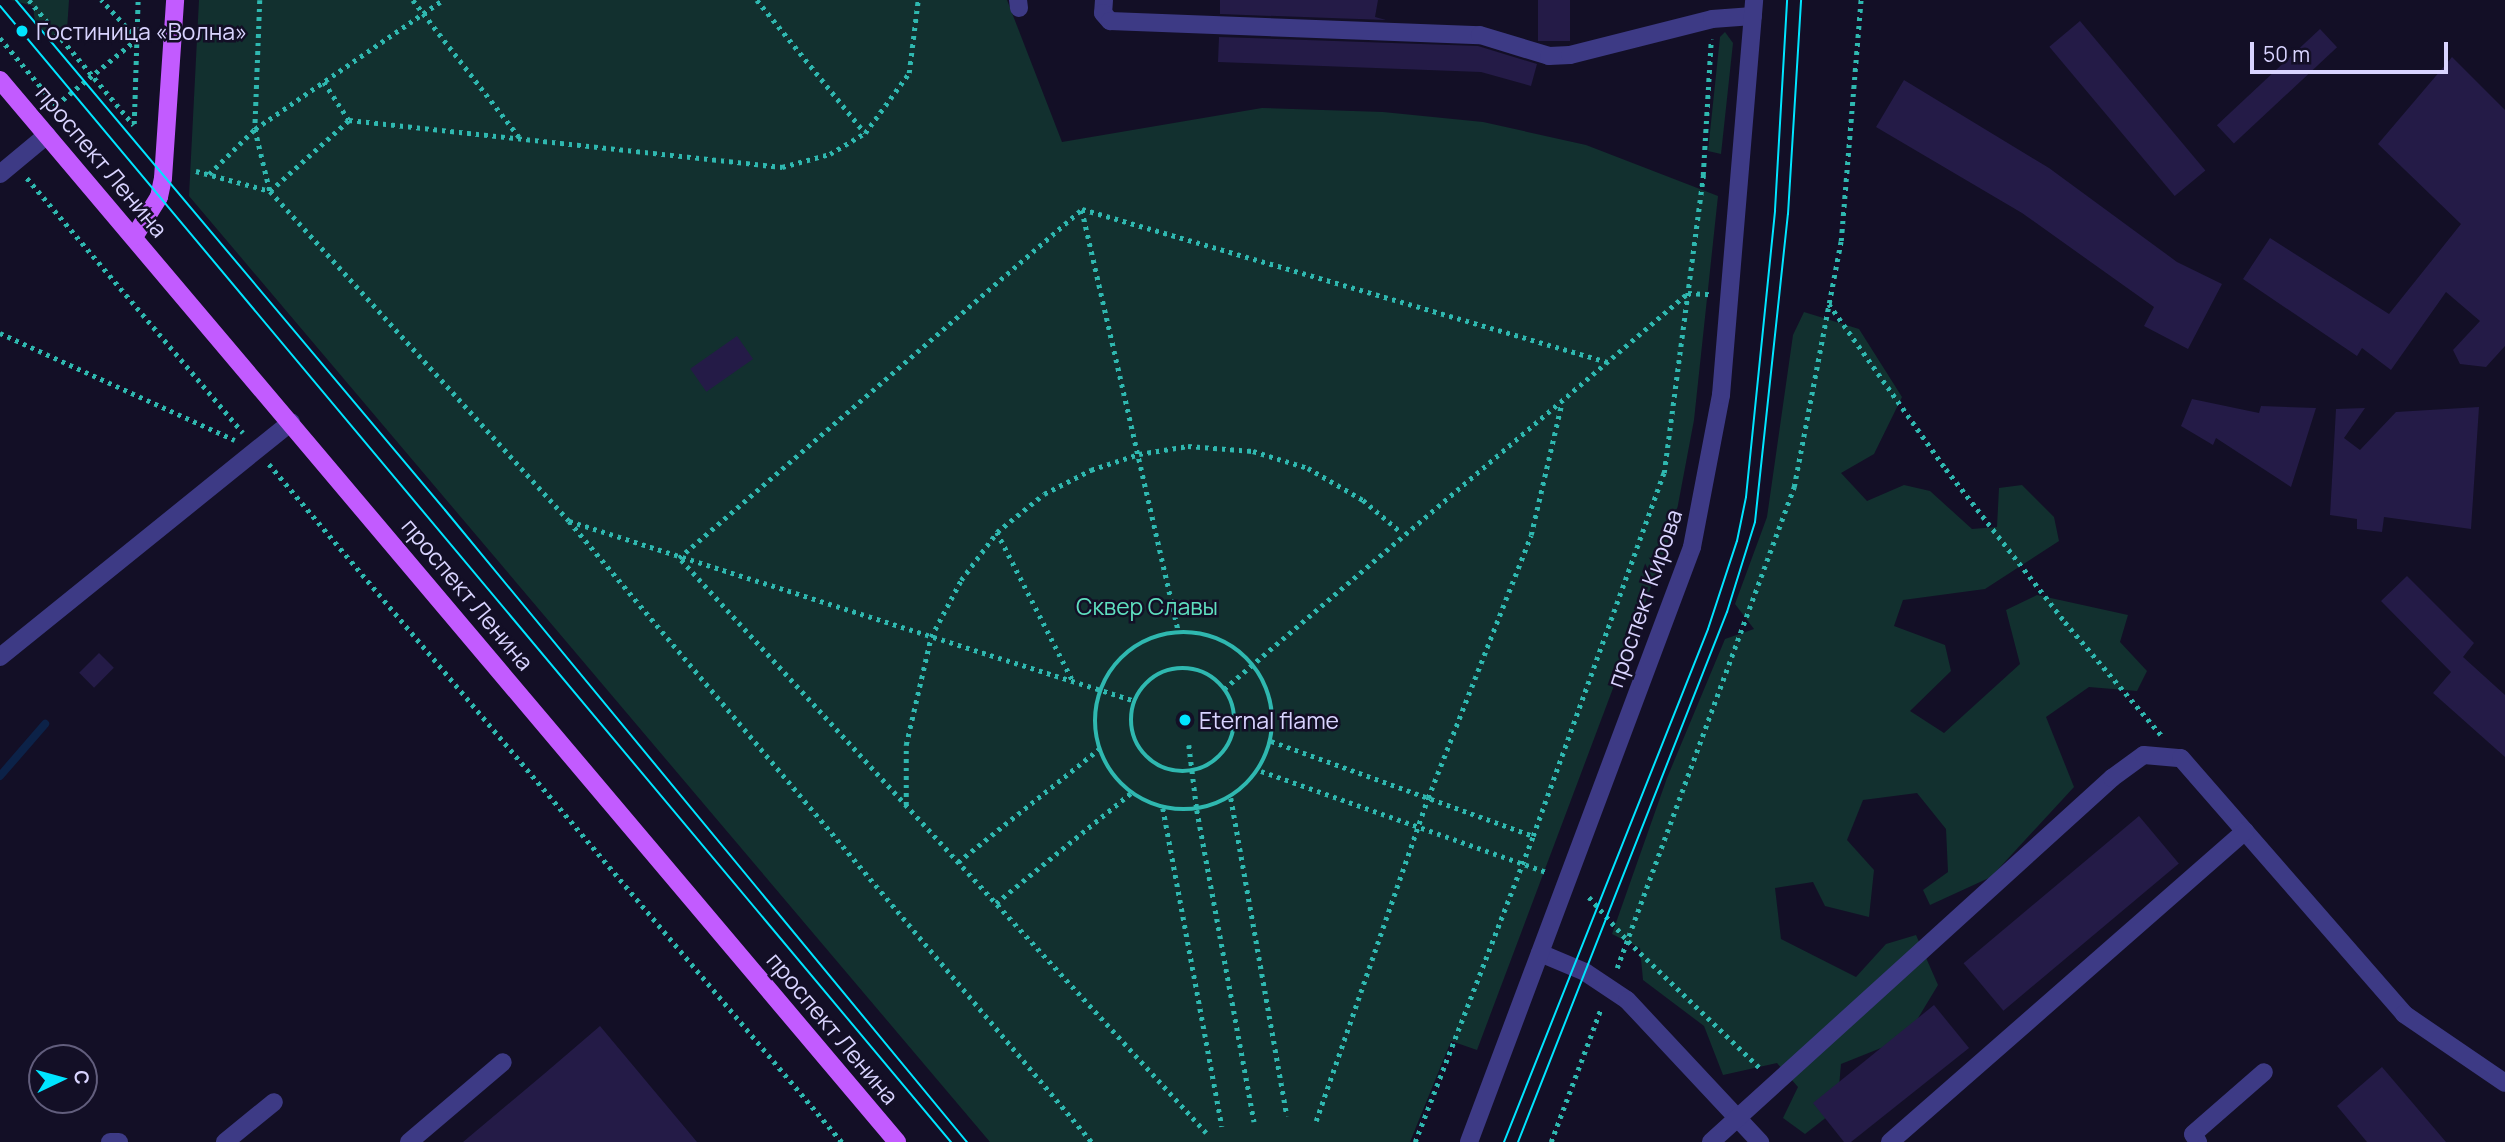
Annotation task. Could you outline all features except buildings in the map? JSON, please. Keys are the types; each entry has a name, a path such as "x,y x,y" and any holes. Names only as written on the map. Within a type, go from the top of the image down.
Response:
{"main road":[{"path":"134,237 159,197 163,178 175,0"},
{"name":"проспект Ленина","path":"0,80 897,1142"}],"street":[{"path":"1104,0 1103,13 1110,21 1480,35 1549,56 1570,55 1754,8"},
{"name":"проспект Кирова","path":"1469,1142 1692,547 1721,395 1754,8"},
{"path":"0,174 47,135"},
{"path":"0,657 291,422"},
{"path":"1711,1142 2112,778 2144,755 2181,758 2404,1014 2505,1083"},
{"path":"1890,1142 2245,831"},
{"path":"1540,953 1609,986 1739,1117 1760,1142"},
{"path":"409,1142 503,1062"},
{"path":"2198,1142 2193,1134 2264,1072"},
{"path":"225,1142 274,1102"},
{"path":"110,1142 120,1142"}],"path":[{"path":"29,0 90,77 134,125 138,0"},
{"path":"101,0 137,39"},
{"path":"260,0 255,129 270,191 569,521 1093,1142"},
{"path":"413,0 520,138"},
{"path":"209,174 255,129 443,0"},
{"path":"757,0 865,133"},
{"path":"270,191 349,120 782,167 830,155 865,133 909,73 918,0"},
{"path":"1551,1142 1785,518 1841,241 1861,0"},
{"path":"1415,1142 1523,863 1661,485 1703,175 1712,19"},
{"path":"0,38 56,105 137,39"},
{"path":"324,82 349,120"},
{"path":"14,162 842,1142"},
{"path":"197,171 270,191"},
{"path":"1082,209 1608,362"},
{"path":"679,558 1082,209"},
{"path":"1082,209 1180,632"},
{"path":"1224,690 1402,533 1562,402 1688,293"},
{"path":"1829,304 1954,480 2065,622 2181,758"},
{"path":"0,333 258,450"},
{"path":"1316,1121 1428,798 1531,535 1562,402"},
{"path":"906,806 906,745 915,691 931,637 961,580 997,532 1044,494 1091,470 1139,454 1188,446 1253,451 1308,468 1363,500 1402,533"},
{"path":"569,521 1135,701"},
{"path":"997,532 1073,682"},
{"path":"679,558 1206,1133"},
{"path":"1180,632 1212,636 1234,647 1253,664 1266,685 1272,712 1271,741 1261,771 1231,798 1197,810 1163,808 1130,793 1114,775 1099,749 1094,719 1101,691 1115,665 1130,650 1153,638 1180,632"},
{"path":"1171,670 1198,670 1224,690 1233,706 1233,735 1219,759 1193,772 1165,769 1144,753 1133,730 1135,701 1149,682 1171,670"},
{"path":"1271,741 1533,836"},
{"path":"1189,745 1197,810 1254,1122"},
{"path":"958,862 1099,749"},
{"path":"1261,771 1547,872"},
{"path":"996,903 1130,793"},
{"path":"1231,798 1287,1116"},
{"path":"1163,808 1222,1127"},
{"path":"1589,897 1628,942 1776,1083"}],"green space":[{"path":"11,0 69,0 67,30 50,36 35,23 33,6"},
{"name":"Сквер Славы","path":"199,0 1007,0 1062,142 1262,108 1383,112 1483,122 1586,145 1718,196 1694,420 1674,526 1477,1050 1451,1041 1410,1142 990,1142 189,196"},
{"path":"1725,32 1733,43 1721,154 1708,151 1720,37"},
{"path":"1804,312 1859,329 1902,397 1874,454 1841,473 1867,501 1904,485 1930,491 1972,529 1997,527 1999,488 2022,485 2054,517 2059,541 1985,589 1903,600 1894,626 1945,645 1951,671 1910,711 1944,733 2020,664 2006,610 2037,595 2128,615 2120,642 2147,671 2137,691 2089,687 2046,717 2074,787 1991,877 1930,905 1923,890 1948,872 1946,829 1917,793 1863,800 1847,840 1874,870 1869,917 1825,906 1813,882 1775,888 1781,939 1856,977 1886,944 1916,935 1938,985 1906,1038 1841,1064 1837,1109 1805,1134 1783,1118 1798,1087 1777,1063 1723,1075 1704,1026 1643,980 1640,948 1612,934 1667,778 1725,639 1754,629 1735,604 1767,517 1793,335"}],"waterway":[{"path":"0,776 45,724"}],"tram line":[{"path":"16,0 445,510 967,1142"},
{"path":"1504,1142 1708,629 1737,541 1746,497 1775,210 1787,0"},
{"path":"1518,1142 1727,612 1755,522 1788,214 1801,0"},
{"path":"0,6 951,1142"}],"place":[{"name":"Гостиница «Волна»","path":"22,31"},
{"name":"Eternal flame","path":"1185,720"}]}
